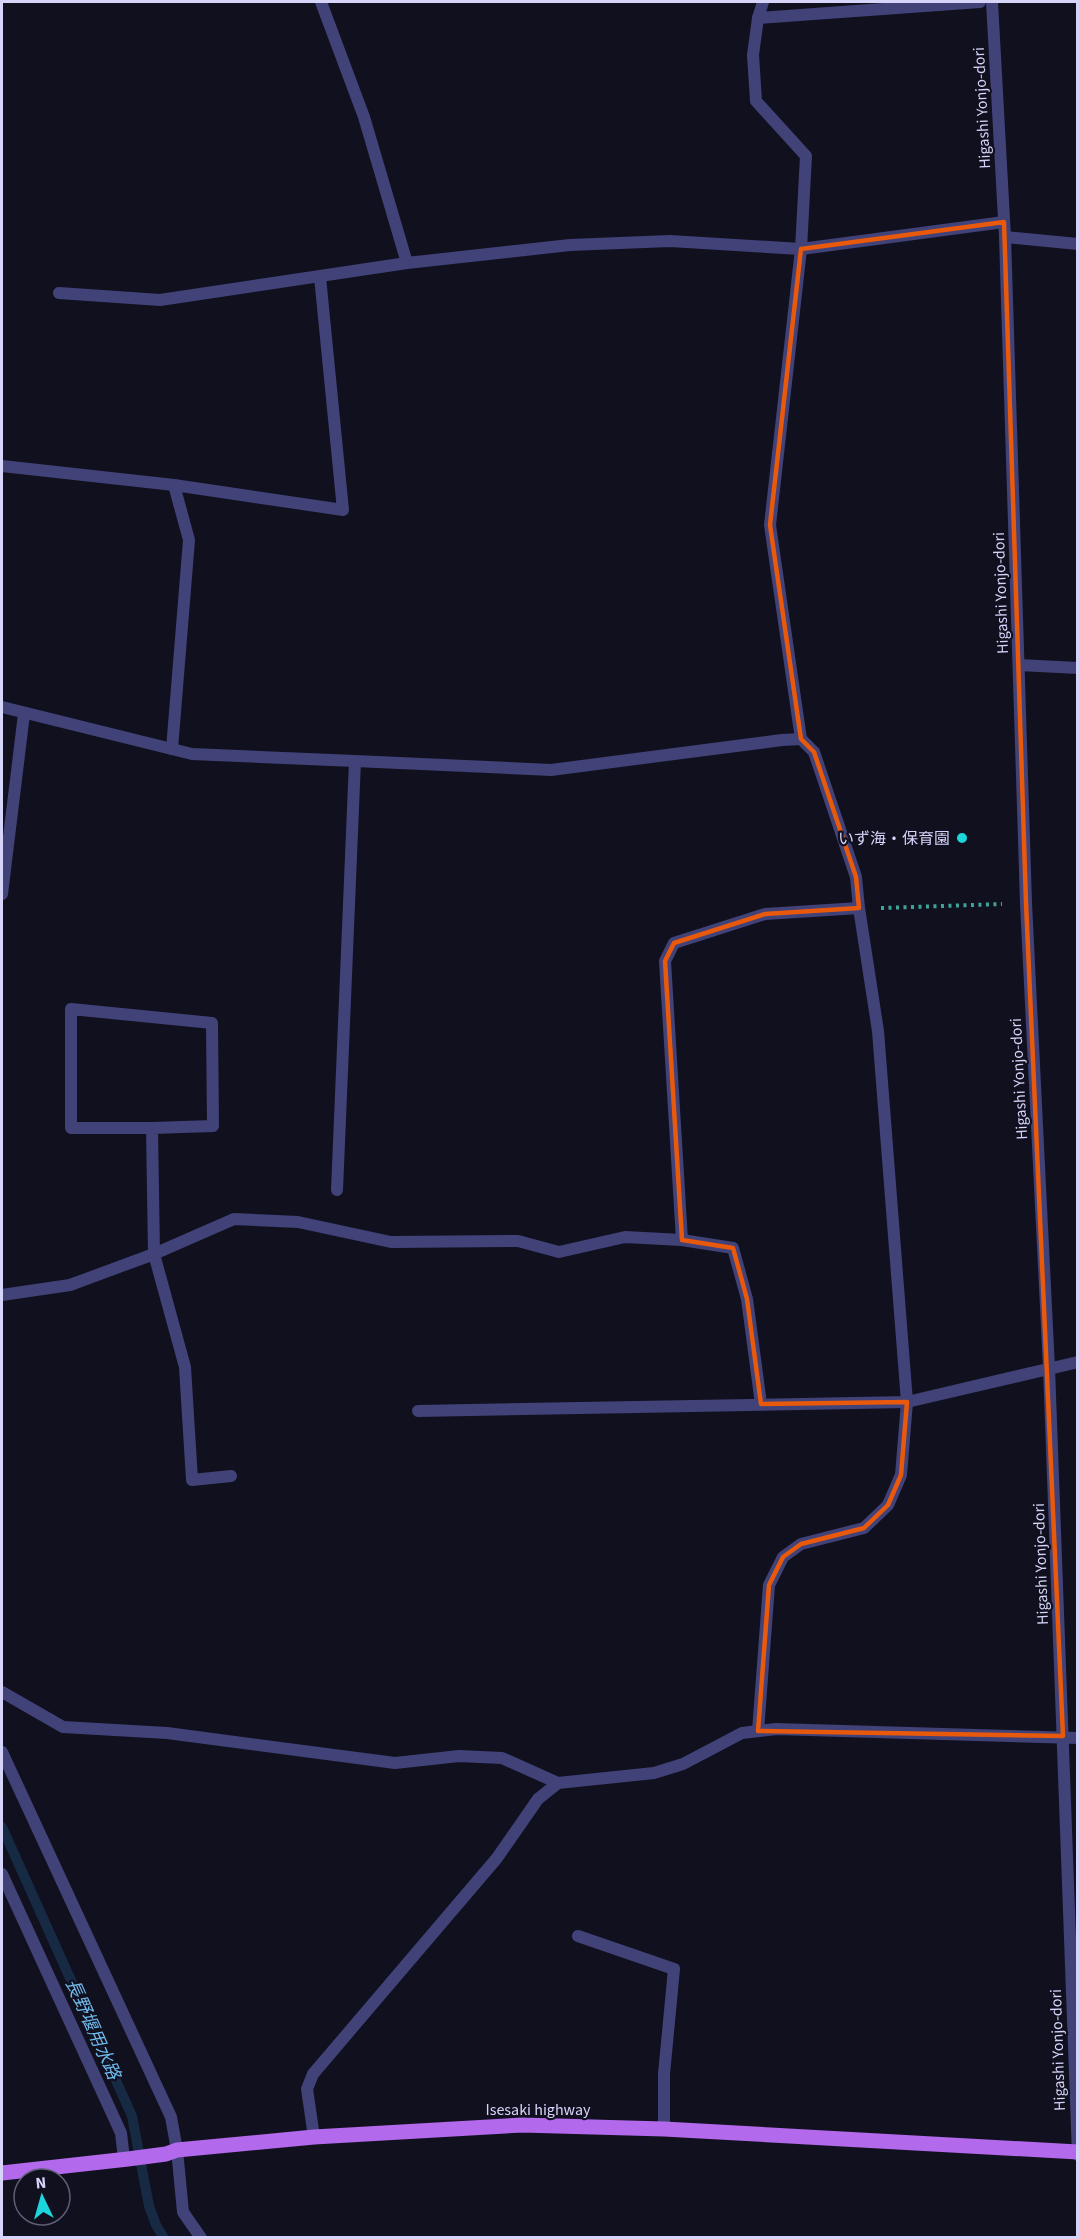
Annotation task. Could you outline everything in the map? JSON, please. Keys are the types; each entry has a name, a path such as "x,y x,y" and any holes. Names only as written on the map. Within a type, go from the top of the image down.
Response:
{"main road":[{"name":"Isesaki highway","path":"2,2173 314,2137 522,2125 664,2129 1077,2153"}],"street":[{"path":"321,2 364,117 407,262"},
{"path":"758,1731 769,1585 783,1557 801,1544 864,1528 888,1505 901,1475 907,1402 878,1031 856,877 814,752 801,739 770,525 801,249 806,156 756,102 753,56 758,18 763,2"},
{"path":"758,18 980,2"},
{"name":"Higashi Yonjo-dori","path":"992,2 1005,237 1026,903 1049,1368 1063,1736 1072,1855 1077,2153"},
{"path":"59,293 160,300 407,262 570,245 670,241 801,249 1004,222"},
{"path":"1005,237 1077,244"},
{"path":"2,466 174,485 343,510 320,277"},
{"path":"172,749 189,540 174,485"},
{"path":"1019,665 1077,668"},
{"path":"2,707 192,754 551,770 801,739"},
{"path":"2,894 24,714"},
{"path":"337,1190 355,761"},
{"path":"682,1240 665,962 674,943 765,914 859,908"},
{"path":"71,1009 212,1023 213,1126 152,1128 71,1128 71,1009"},
{"path":"152,1128 154,1254 185,1367 192,1480 231,1476"},
{"path":"2,1295 70,1285 154,1254 234,1219 298,1222 391,1242 519,1241 559,1252 625,1237 682,1240 733,1248 747,1299 761,1404"},
{"path":"418,1411 907,1402 1077,1362"},
{"path":"2,1692 63,1727 167,1733 396,1763 459,1756 502,1758 558,1783 654,1773 683,1764 742,1733 776,1729 1077,1738"},
{"path":"2,1752 171,2116 171,2152 183,2212 201,2238"},
{"path":"314,2137 307,2089 313,2074 497,1858 538,1798 558,1783"},
{"path":"2,1874 121,2133 126,2159"},
{"path":"578,1936 674,1969 664,2074 664,2129"}],"path":[{"path":"859,908 1026,903"}],"highlighted area":[{"path":"1004,222 1026,903 1063,1736 758,1731 769,1585 783,1557 801,1544 864,1528 888,1505 901,1475 907,1402 761,1404 747,1299 733,1248 682,1240 665,961 674,943 765,914 859,908 856,877 814,752 801,739 770,525 801,249"}],"waterway":[{"name":"長野堰用水路","path":"2,1827 132,2116 149,2206 164,2238"}],"place":[{"name":"いず海・保育園","path":"962,838"}]}
